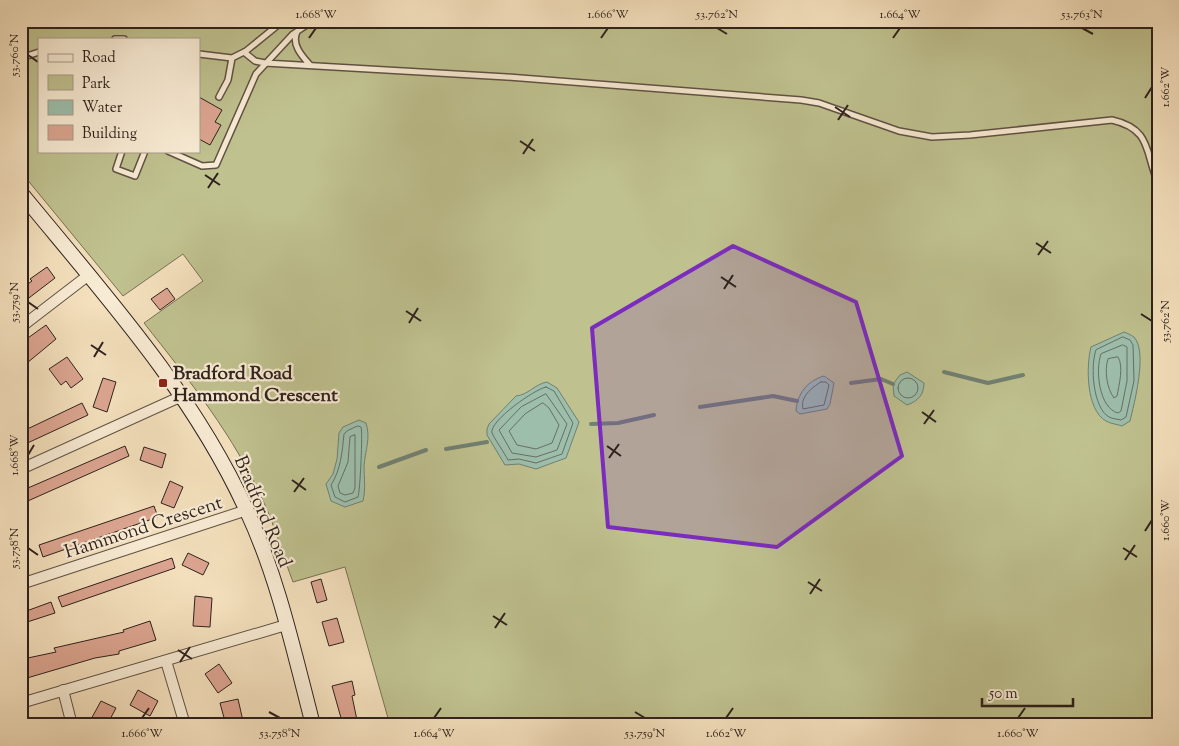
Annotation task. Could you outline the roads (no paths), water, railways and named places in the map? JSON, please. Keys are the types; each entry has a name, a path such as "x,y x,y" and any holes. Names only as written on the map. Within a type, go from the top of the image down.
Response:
{"main road":[{"name":"Bradford Road","path":"21,193 90,274 182,396 217,452 247,510 276,587 313,725"}],"street":[{"path":"21,328 90,274"},
{"path":"21,469 182,396"},
{"name":"Hammond Crescent","path":"21,584 247,510"},
{"path":"21,703 286,624"},
{"path":"166,661 185,725"},
{"path":"62,690 72,725"}],"lane":[{"path":"200,54 232,58 244,52 272,32 282,21"},
{"path":"170,152 202,166 216,165 249,88 264,63 297,31 313,21"},
{"path":"297,31 294,37 297,47 310,65"},
{"path":"21,58 38,52"},
{"path":"244,52 255,61 264,63 507,77 801,100 819,103 900,130 932,137 970,135 1112,120 1123,122 1139,132 1148,150 1158,183"},
{"path":"219,97 228,80 232,58"},
{"path":"122,152 116,169 135,176 145,152"}],"water":[{"path":"1124,332 1134,337 1138,344 1140,366 1137,391 1130,421 1122,426 1110,423 1099,415 1091,398 1088,365 1091,347"},
{"path":"907,372 924,383 920,397 907,405 894,396 893,384 900,375"},
{"path":"824,376 834,383 830,404 827,409 800,414 796,411 798,399 804,389 813,381"},
{"path":"547,382 557,388 579,422 566,458 536,469 519,464 505,465 487,435 489,424 516,396"},
{"path":"359,420 366,423 368,434 364,466 364,496 363,501 345,507 331,501 326,484 333,474 337,459 339,433 343,427"}],"waterway":[{"path":"944,372 988,383 1023,375"},
{"path":"851,383 881,379 893,384"},
{"path":"700,407 773,396 797,401"},
{"path":"591,424 618,423 654,415"},
{"path":"446,449 487,442"},
{"path":"379,467 426,450"}],"place":[{"name":"Bradford Road Hammond Crescent","path":"163,383"}]}
